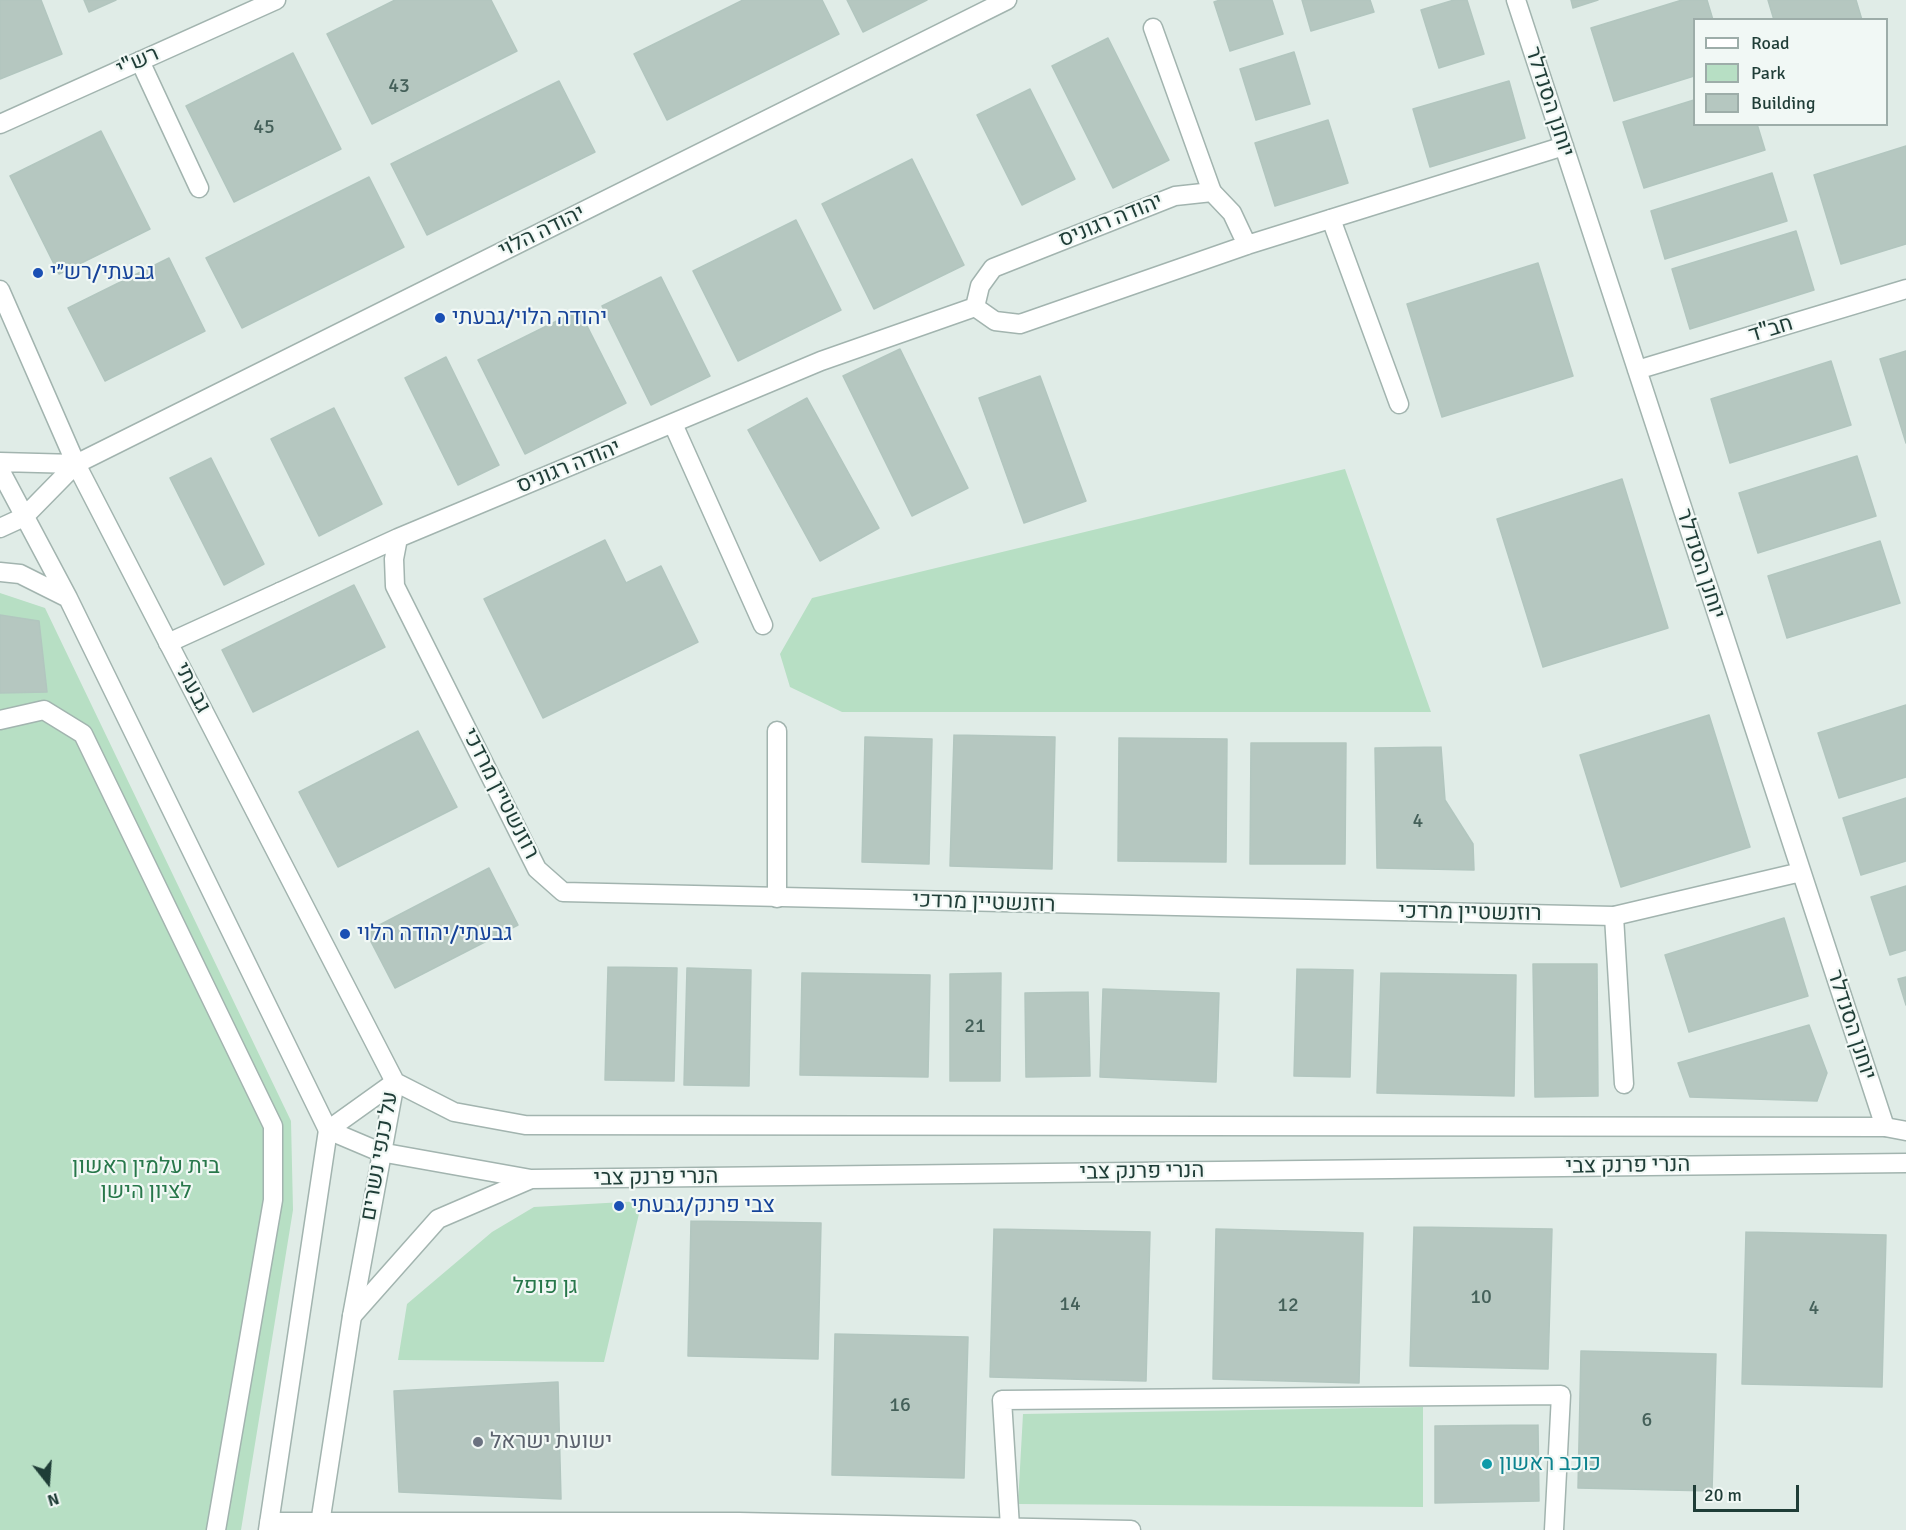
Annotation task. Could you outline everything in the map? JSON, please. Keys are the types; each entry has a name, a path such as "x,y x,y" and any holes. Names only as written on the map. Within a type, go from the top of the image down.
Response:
{"street":[{"name":"רש\"י","path":"0,124 276,0"},
{"name":"יהודה הלוי","path":"75,464 1007,0"},
{"name":"יוחנן הסנדלר","path":"1516,0 1885,1127"},
{"path":"1153,28 1212,192 1232,213 1247,245"},
{"path":"140,61 199,188"},
{"path":"975,307 995,321 1020,324 1247,245 1564,147"},
{"name":"יהודה רגוניס","path":"168,643 398,538 821,361 975,307 980,286 993,267 1175,196 1212,192"},
{"path":"1331,219 1400,404"},
{"name":"חב\"ד","path":"1637,370 1906,289"},
{"name":"גבעתי","path":"0,290 75,464 395,1082"},
{"path":"674,424 764,625"},
{"path":"0,462 75,464"},
{"path":"0,528 24,516 75,464"},
{"path":"0,470 68,598 328,1130 268,1526 1010,1527 1131,1530"},
{"name":"רוזנשטיין מרדכי","path":"398,538 394,559 396,586 537,869 563,892 1614,916 1801,872"},
{"path":"0,572 20,574 68,598"},
{"path":"0,720 44,710 83,734 273,1126 273,1200 216,1530"},
{"path":"777,731 777,898"},
{"path":"1614,916 1624,1084"},
{"name":"על כנפי נשרים","path":"328,1130 395,1082"},
{"name":"על כנפי נשרים","path":"320,1526 352,1316 380,1152 395,1082"},
{"name":"הנרי פרנק צבי","path":"395,1082 454,1112 525,1125 1885,1127 1906,1131"},
{"path":"328,1130 380,1152"},
{"name":"הנרי פרנק צבי","path":"380,1152 531,1179 1906,1163"},
{"path":"352,1316 438,1219 531,1179"},
{"path":"1010,1527 1002,1400 1561,1395 1554,1530"}],"green space":[{"path":"1345,469 1431,712 842,712 790,687 780,654 812,598"},
{"name":"בית עלמין ראשון לציון הישן","path":"0,593 45,608 291,1121 293,1210 241,1530 0,1530"},
{"name":"גן פופל","path":"642,1201 604,1362 398,1360 407,1304 492,1232 534,1207"},
{"path":"1423,1407 1423,1507 1018,1504 1023,1414"}],"building":[{"path":"0,0 41,0 62,54 0,79"},
{"path":"84,0 116,0 89,12"},
{"path":"395,0 491,0 517,51 372,124 327,34"},
{"path":"743,0 822,0 839,34 667,120 634,54"},
{"path":"847,0 927,0 863,32"},
{"path":"1272,0 1283,34 1230,51 1214,2"},
{"path":"1302,0 1370,0 1374,12 1311,31"},
{"path":"1454,0 1467,0 1484,54 1439,68 1421,10"},
{"path":"1571,0 1598,0 1573,8"},
{"path":"1682,0 1707,0 1712,18 1693,18 1693,76 1614,101 1591,28"},
{"path":"1768,0 1856,0 1861,18 1773,18"},
{"path":"1108,38 1169,160 1113,188 1052,66"},
{"path":"1294,52 1310,104 1256,120 1240,69"},
{"path":"293,53 341,149 234,202 186,106"},
{"path":"559,81 595,152 427,235 391,164"},
{"path":"1509,81 1525,138 1430,167 1413,109"},
{"path":"1030,89 1075,179 1022,205 977,115"},
{"path":"1693,100 1693,126 1758,126 1765,150 1644,188 1623,122"},
{"path":"1328,120 1348,183 1275,206 1255,143"},
{"path":"101,131 150,229 59,274 10,176"},
{"path":"1906,146 1906,244 1841,264 1814,175"},
{"path":"912,159 964,265 874,309 822,204"},
{"path":"1772,173 1787,221 1665,259 1651,211"},
{"path":"369,177 404,247 242,328 206,258"},
{"path":"796,220 841,310 738,361 693,271"},
{"path":"1796,231 1814,290 1690,329 1672,269"},
{"path":"169,258 205,331 105,381 68,308"},
{"path":"1538,263 1573,376 1442,417 1407,304"},
{"path":"661,277 710,376 651,405 602,306"},
{"path":"579,310 626,403 525,454 478,360"},
{"path":"900,349 968,488 912,516 843,376"},
{"path":"1906,351 1906,443 1880,359"},
{"path":"446,357 499,465 458,485 405,378"},
{"path":"1831,361 1851,425 1730,463 1711,399"},
{"path":"1040,376 1086,501 1024,523 979,398"},
{"path":"807,398 879,528 820,561 748,430"},
{"path":"334,408 382,504 319,536 271,439"},
{"path":"1857,456 1876,516 1758,553 1739,493"},
{"path":"211,458 264,564 224,585 170,478"},
{"path":"1622,479 1668,628 1543,667 1497,519"},
{"path":"605,540 626,583 661,566 698,642 543,718 484,599"},
{"path":"1880,541 1900,603 1787,638 1768,576"},
{"path":"354,585 385,647 253,712 222,650"},
{"path":"0,615 39,621 47,692 0,693"},
{"path":"1906,705 1906,777 1839,798 1818,733"},
{"path":"1709,715 1750,847 1621,887 1580,755"},
{"path":"418,731 457,807 338,867 299,792"},
{"path":"954,735 1055,737 1052,869 950,866"},
{"path":"865,737 932,739 929,864 862,862"},
{"path":"1119,738 1227,739 1226,862 1118,861"},
{"path":"1251,743 1346,743 1345,864 1250,864"},
{"path":"1441,747 1445,800 1473,844 1474,870 1377,868 1375,748"},
{"path":"1906,798 1906,861 1861,875 1843,818"},
{"path":"489,868 518,925 395,988 366,932"},
{"path":"1906,886 1906,950 1890,955 1871,897"},
{"path":"1784,918 1808,996 1689,1032 1665,955"},
{"path":"1533,964 1597,964 1598,1096 1535,1097"},
{"path":"608,967 677,968 674,1081 605,1080"},
{"path":"687,968 751,970 749,1086 684,1085"},
{"path":"1297,969 1353,970 1350,1077 1294,1076"},
{"path":"802,973 930,975 928,1077 800,1075"},
{"path":"1001,973 1000,1081 950,1081 950,974"},
{"path":"1381,973 1516,975 1514,1096 1377,1093"},
{"path":"1906,977 1906,1005 1898,979"},
{"path":"1103,989 1219,993 1216,1082 1100,1077"},
{"path":"1088,992 1090,1076 1026,1077 1025,993"},
{"path":"1809,1025 1827,1073 1817,1101 1690,1097 1678,1063"},
{"path":"691,1221 821,1223 818,1359 688,1356"},
{"path":"1414,1227 1552,1229 1548,1369 1410,1366"},
{"path":"994,1229 1150,1232 1146,1381 990,1377"},
{"path":"1216,1229 1363,1233 1359,1383 1213,1379"},
{"path":"1746,1232 1886,1235 1882,1387 1742,1384"},
{"path":"835,1334 968,1337 964,1478 832,1475"},
{"path":"1581,1351 1716,1354 1712,1491 1578,1488"},
{"name":"ישועת ישראל","path":"558,1382 561,1499 399,1492 394,1391"},
{"name":"כוכב ראשון","path":"1538,1425 1539,1501 1435,1503 1435,1426"}],"place":[{"name":"גבעתי/רש״י","path":"38,273"},
{"name":"יהודה הלוי/גבעתי","path":"440,318"},
{"name":"גבעתי/יהודה הלוי","path":"345,934"},
{"name":"צבי פרנק/גבעתי","path":"619,1206"},
{"name":"ישועת ישראל","path":"478,1442"},
{"name":"כוכב ראשון","path":"1487,1464"}]}
